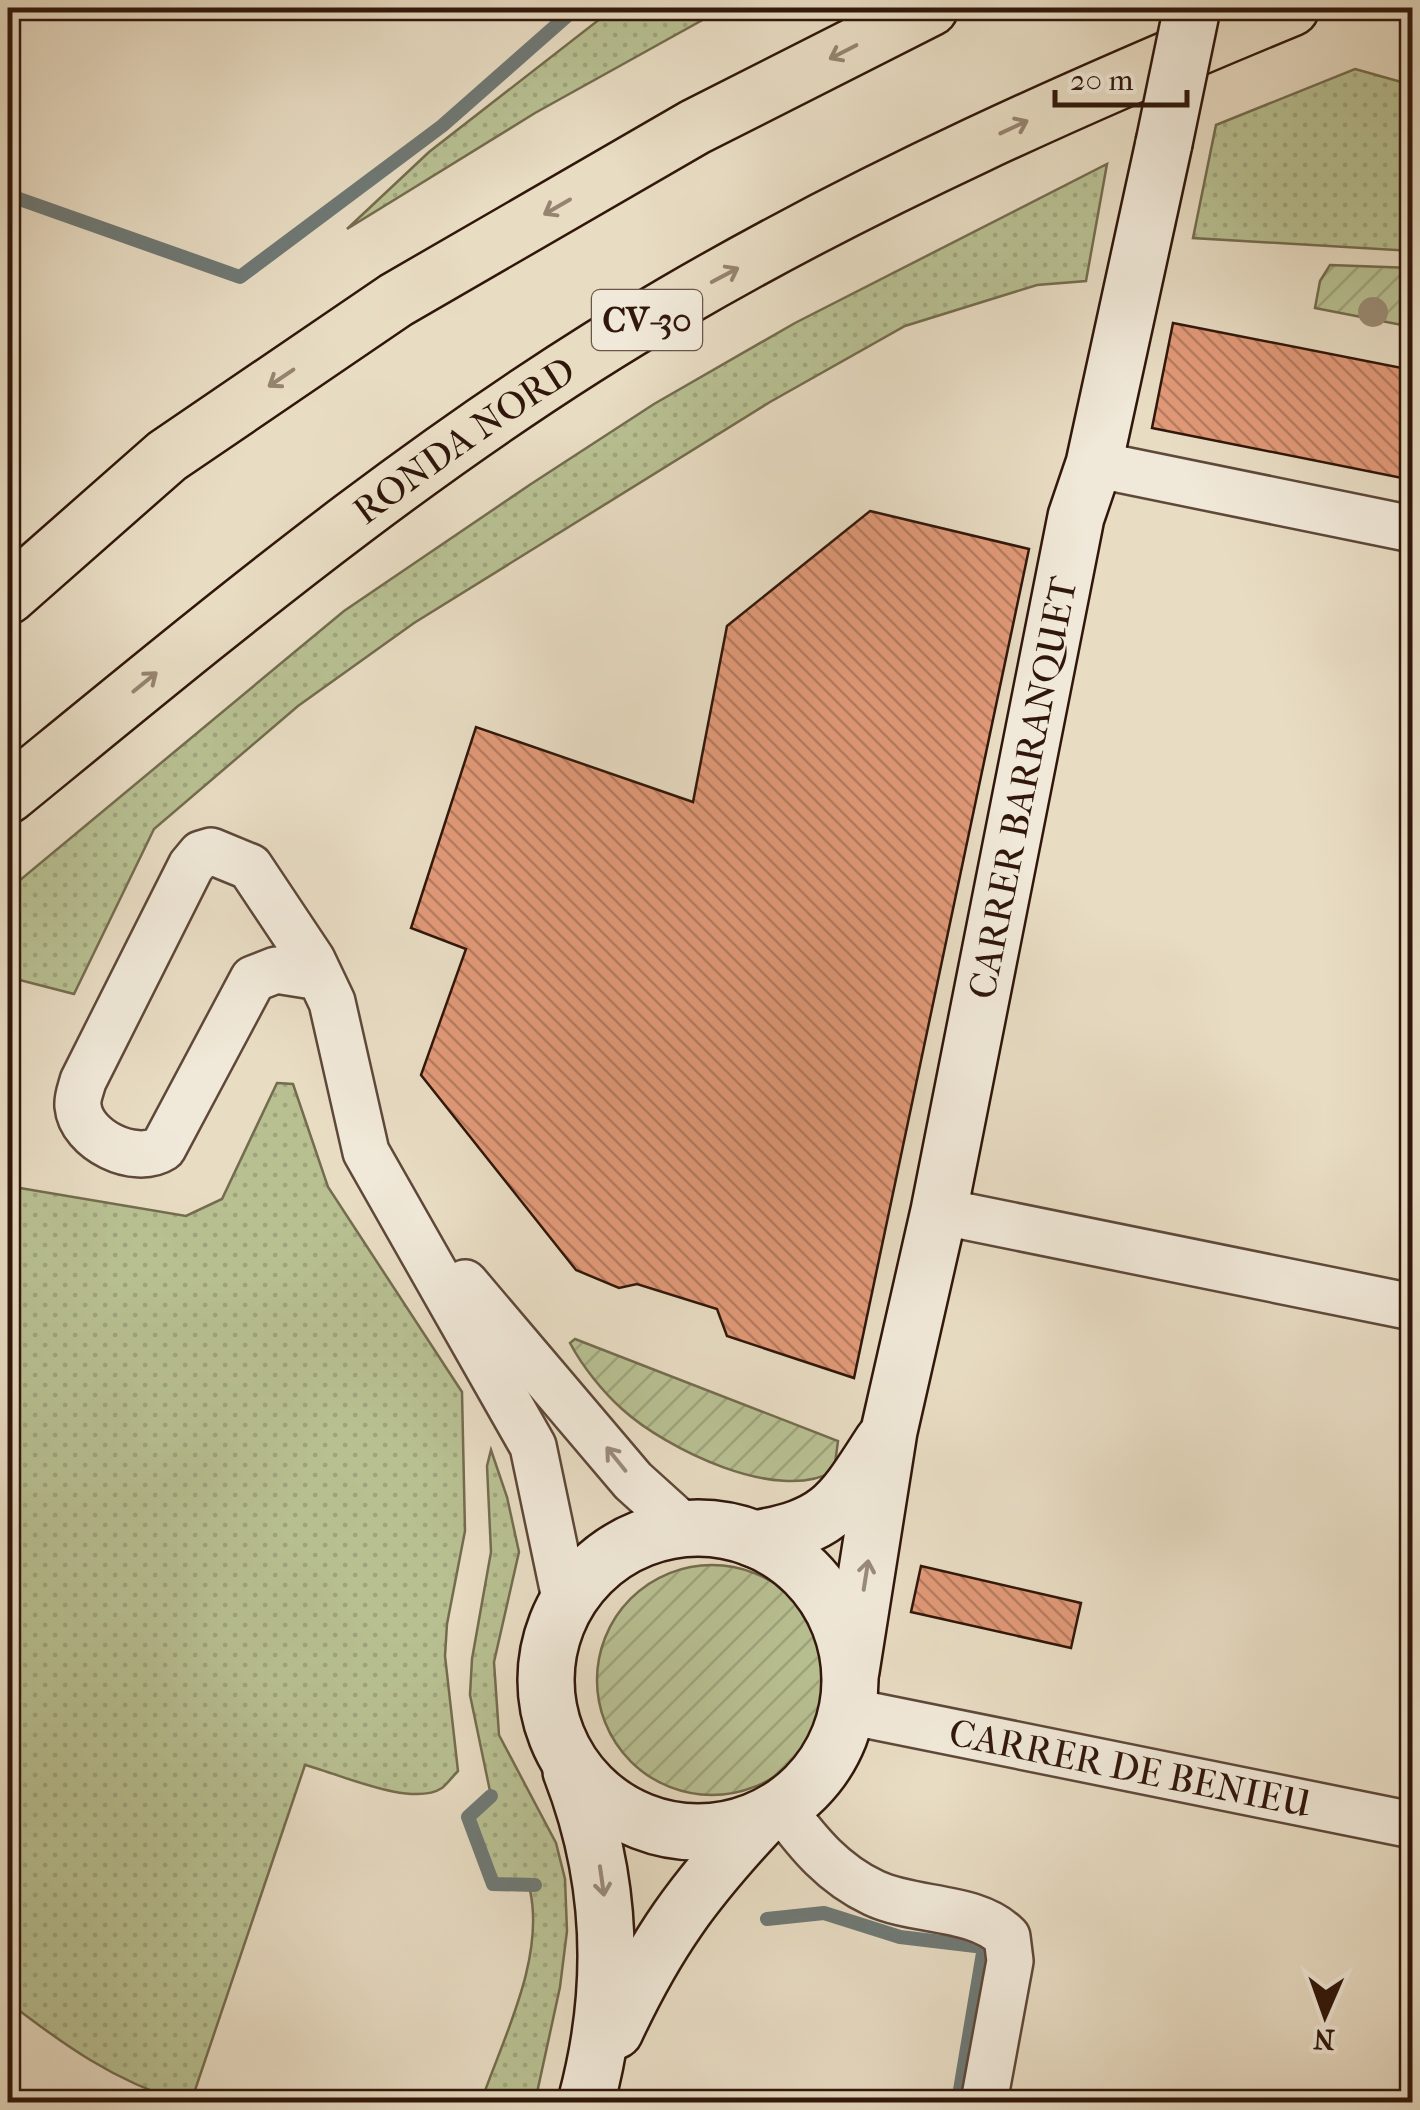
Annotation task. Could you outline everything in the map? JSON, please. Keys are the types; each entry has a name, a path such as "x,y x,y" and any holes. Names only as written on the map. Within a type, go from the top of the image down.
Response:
{"highway":[{"path":"8,596 167,456 396,300 695,127 930,8"},
{"name":"RONDA NORD","path":"8,794 271,578 479,428 673,304 903,179 1124,76 1291,8"}],"street":[{"name":"CARRER BARRANQUET","path":"849,1691 889,1432 939,1211 1076,517 1094,464 1192,8"},
{"path":"1094,464 1412,529"},
{"path":"320,977 276,970 253,979 163,1148 142,1155 125,1151 90,1132 77,1103 83,1081 190,866 201,854 211,851 250,866 320,977 332,1002 366,1152 533,1446 566,1602"},
{"path":"386,1190 633,1481 684,1528"},
{"path":"939,1211 1412,1308"},
{"path":"754,1538 797,1532 831,1514 889,1432"},
{"path":"684,1528 720,1529 754,1538 793,1560 824,1592 843,1632 849,1691 835,1749 813,1782 771,1814 695,1890 646,1966 589,2091 609,1954 603,1885 592,1825 546,1705 547,1652 566,1602 597,1566 638,1540 684,1528"},
{"name":"CARRER DE BENIEU","path":"849,1691 1412,1826"},
{"path":"564,1755 591,1791 628,1816 671,1831 716,1832 771,1814"},
{"path":"771,1814 827,1864 864,1887 990,1923 1008,1937 1010,1962 984,2102"}],"green space":[{"path":"614,8 724,8 535,113 347,229 429,152"},
{"path":"1355,69 1412,85 1412,251 1193,238 1216,125"},
{"path":"1107,164 1086,281 1037,285 905,326 770,402 414,623 298,706 154,829 74,994 8,977 8,890 344,611 654,404 795,323"},
{"path":"1330,265 1412,268 1412,327 1315,308 1320,281"},
{"path":"277,1083 293,1084 328,1187 462,1392 465,1531 447,1624 445,1656 458,1771 442,1788 412,1794 374,1787 305,1765 191,2102 183,2102 134,2084 91,2060 8,2002 8,1186 186,1216 222,1199"},
{"path":"575,1339 838,1441 834,1471 811,1479 783,1481 754,1476 694,1455 641,1425 615,1402 575,1352 570,1343"},
{"path":"491,1450 519,1552 494,1662 499,1735 556,1843 565,1879 567,1931 560,1987 535,2102 481,2102 527,1971 533,1916 530,1890 493,1884 468,1817 491,1796 470,1695 472,1659 491,1552 487,1466"},
{"path":"712,1565 756,1574 793,1599 818,1636 827,1680 818,1724 793,1761 756,1786 712,1795 668,1786 631,1761 606,1724 597,1680 606,1636 631,1599 668,1574"}],"building":[{"path":"1173,323 1412,370 1412,480 1152,428"},
{"path":"870,511 1029,549 854,1378 727,1336 717,1309 637,1284 619,1288 576,1270 421,1075 466,949 411,928 476,727 693,802 727,626"},
{"path":"921,1566 1081,1603 1071,1648 911,1612"}],"waterway":[{"path":"8,195 240,277 442,126 576,8"},
{"path":"491,1796 468,1817 493,1884 535,1885"},
{"path":"767,1919 824,1913 900,1937 984,1947 958,2102"}]}
